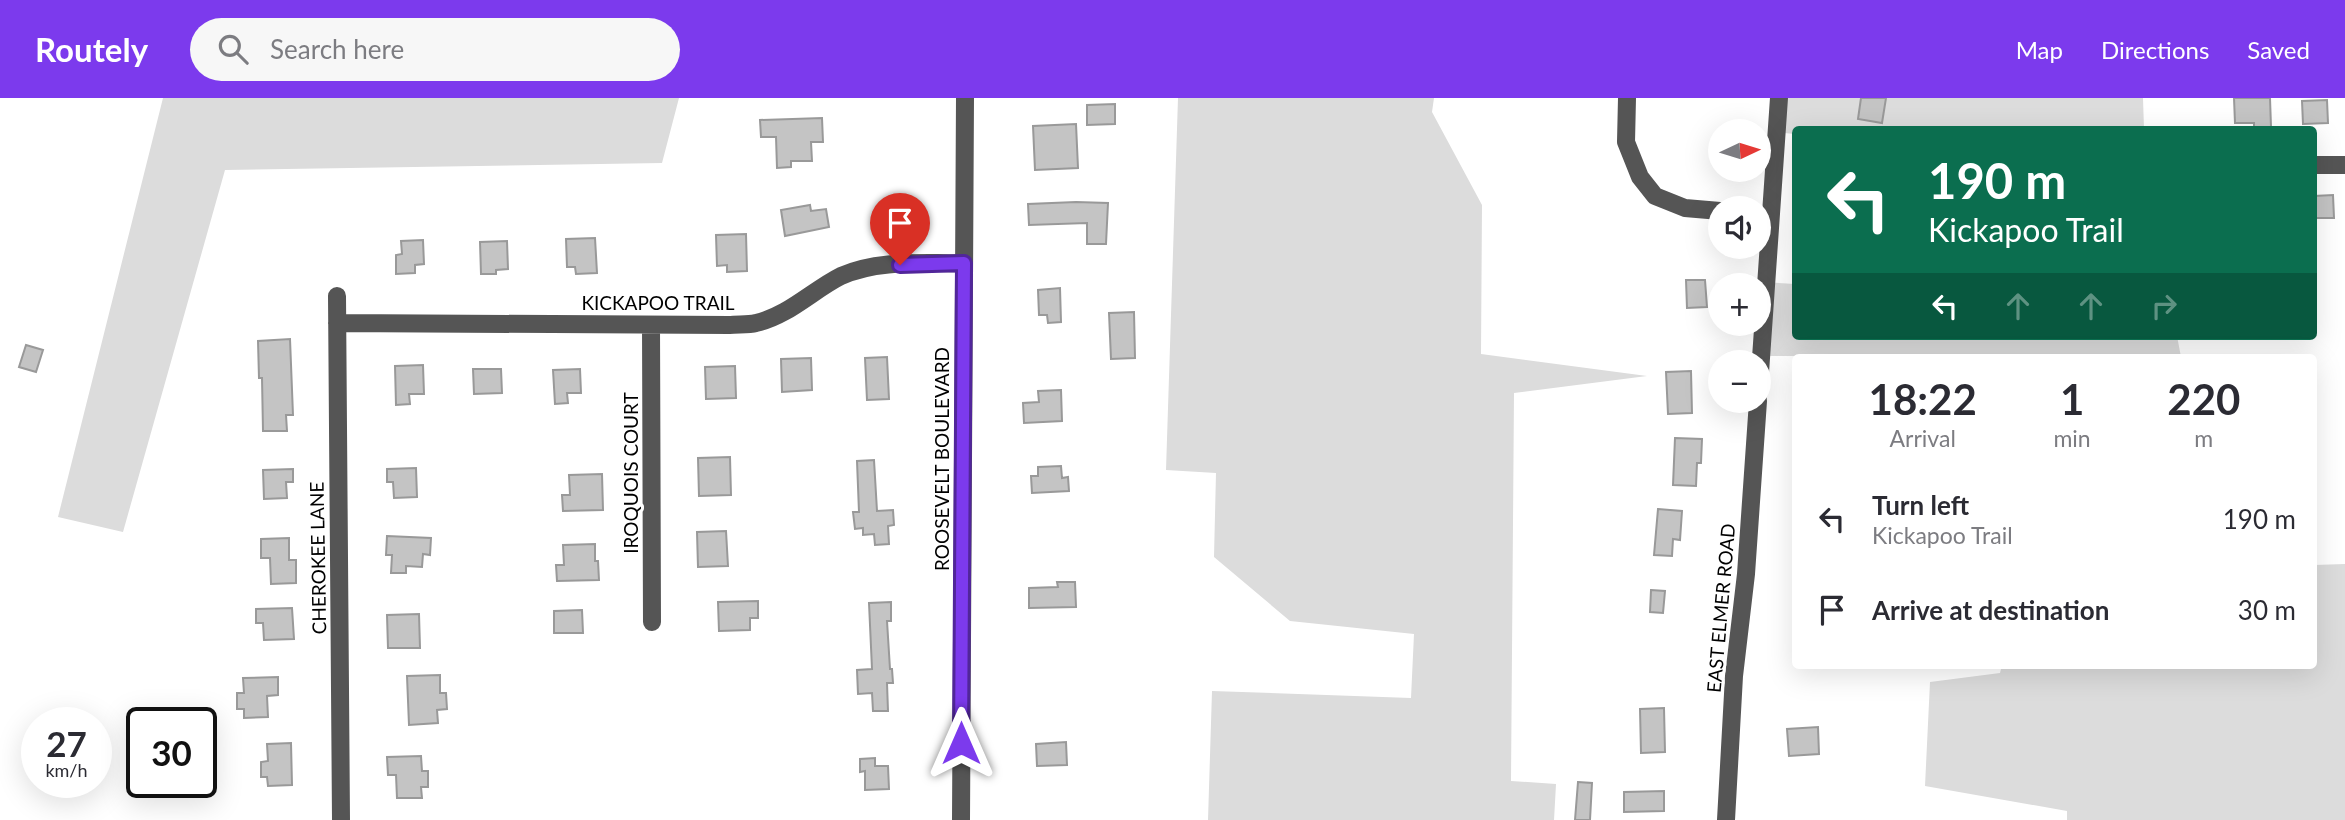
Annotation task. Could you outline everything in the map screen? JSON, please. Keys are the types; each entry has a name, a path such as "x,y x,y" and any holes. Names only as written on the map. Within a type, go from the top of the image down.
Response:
{"street":[{"name":"ROOSEVELT BOULEVARD","path":"961,820 965,98"},
{"path":"1627,98 1626,142 1640,177 1655,196 1685,208 1708,210"},
{"path":"1767,196 1779,98"},
{"path":"2317,165 2345,165"},
{"path":"1760,350 1763,259"},
{"name":"KICKAPOO TRAIL","path":"337,323 757,323 782,313 842,276 860,270 879,265 964,263"},
{"name":"CHEROKEE LANE","path":"337,296 341,820"},
{"name":"IROQUOIS COURT","path":"651,325 652,622"},
{"name":"EAST ELMER ROAD","path":"1726,820 1734,676 1746,574 1757,413"}],"shaded area":[{"path":"163,98 679,98 662,163 225,170 123,532 58,517"},
{"path":"1178,98 1434,98 1432,112 1482,205 1481,354 1647,376 1514,393 1511,781 1556,784 1554,820 1208,820 1212,691 1411,698 1414,634 1290,621 1214,557 1216,473 1166,470"},
{"path":"1775,98 2143,98 2144,126 1792,126 1792,134 1774,132"},
{"path":"1771,282 1792,284 1792,340 2178,340 2180,354 1792,354 1771,356 1771,350 1758,350 1760,336 1771,336"},
{"path":"2345,564 2345,820 2067,820 2067,811 1925,786 1930,682 2000,673 2001,669 2317,669 2317,565"}],"building":[{"path":"1861,98 1886,98 1882,123 1858,119"},
{"path":"2234,98 2270,98 2271,126 2235,123"},
{"path":"2327,100 2328,123 2303,124 2302,101"},
{"path":"1115,104 1115,124 1087,125 1087,105"},
{"path":"822,118 823,142 811,142 812,161 791,161 791,167 777,168 776,137 761,137 760,120"},
{"path":"1076,124 1078,168 1035,170 1033,126"},
{"path":"2333,195 2334,218 2317,218 2317,196"},
{"path":"1108,203 1106,244 1087,244 1087,223 1029,225 1028,204"},
{"path":"810,205 811,211 826,209 829,227 785,236 781,210"},
{"path":"746,234 747,271 727,272 727,265 717,266 716,235"},
{"path":"595,238 597,273 576,274 575,267 567,267 566,239"},
{"path":"423,240 424,264 415,265 415,273 396,274 396,255 402,254 401,241"},
{"path":"507,241 508,269 496,270 496,274 481,274 480,242"},
{"path":"1686,280 1705,280 1707,307 1687,308"},
{"path":"1060,288 1061,322 1048,323 1047,315 1039,315 1038,290"},
{"path":"1134,312 1135,358 1111,359 1109,313"},
{"path":"290,339 293,415 286,415 287,431 263,431 258,341"},
{"path":"26,345 43,350 36,372 19,367"},
{"path":"887,357 889,399 867,400 865,358"},
{"path":"811,358 812,390 782,392 781,359"},
{"path":"423,365 424,394 409,394 410,404 396,405 395,366"},
{"path":"735,366 736,398 706,399 705,367"},
{"path":"473,369 501,369 502,393 474,394"},
{"path":"580,369 581,393 567,393 568,403 555,404 553,370"},
{"path":"1691,371 1692,413 1668,414 1666,372"},
{"path":"1061,390 1062,421 1024,423 1023,403 1039,402 1038,391"},
{"path":"1675,438 1702,439 1696,486 1673,485"},
{"path":"730,457 731,495 699,496 698,458"},
{"path":"874,460 877,511 893,510 894,525 888,526 889,544 875,545 874,534 863,535 863,528 855,529 853,512 859,512 857,461"},
{"path":"1061,466 1062,478 1068,477 1069,491 1032,493 1031,476 1038,476 1038,467"},
{"path":"416,468 417,497 394,498 393,482 387,482 387,469"},
{"path":"293,469 293,482 286,482 287,498 264,499 263,470"},
{"path":"602,474 603,510 563,511 562,495 570,495 569,475"},
{"path":"1658,509 1682,511 1680,540 1673,539 1672,556 1654,555"},
{"path":"726,531 728,566 698,567 697,532"},
{"path":"387,536 431,538 430,555 423,554 422,567 406,566 406,573 391,573 392,555 386,555"},
{"path":"289,538 289,560 296,560 296,583 271,584 270,558 261,558 261,539"},
{"path":"595,544 599,580 557,581 556,565 564,565 563,545"},
{"path":"1057,582 1075,582 1076,607 1029,608 1029,588 1058,587"},
{"path":"1651,590 1665,591 1663,613 1650,612"},
{"path":"758,601 758,618 750,618 750,630 719,631 718,602"},
{"path":"891,602 891,621 887,621 893,683 887,683 888,711 873,711 872,693 858,694 857,670 872,669 869,603"},
{"path":"292,608 294,639 264,640 263,623 256,623 256,609"},
{"path":"582,610 583,633 554,633 554,611"},
{"path":"419,614 420,648 388,648 387,615"},
{"path":"440,675 440,693 446,693 447,709 437,710 438,723 409,725 407,676"},
{"path":"278,677 278,695 267,696 268,717 244,718 244,709 237,709 237,693 244,693 243,678"},
{"path":"1664,708 1665,752 1641,753 1640,709"},
{"path":"1818,727 1819,754 1789,756 1787,729"},
{"path":"1066,742 1067,765 1037,766 1036,744"},
{"path":"291,743 292,785 268,786 267,777 261,777 261,762 268,761 267,744"},
{"path":"421,756 422,771 428,771 428,787 421,787 422,798 397,798 396,775 388,775 387,757"},
{"path":"875,758 875,766 888,766 889,789 865,790 865,771 860,772 860,759"},
{"path":"1578,782 1592,783 1590,820 1575,820"},
{"path":"1664,791 1664,811 1624,812 1624,792"}],"route":[{"path":"900,265 964,263 961,743"}]}
